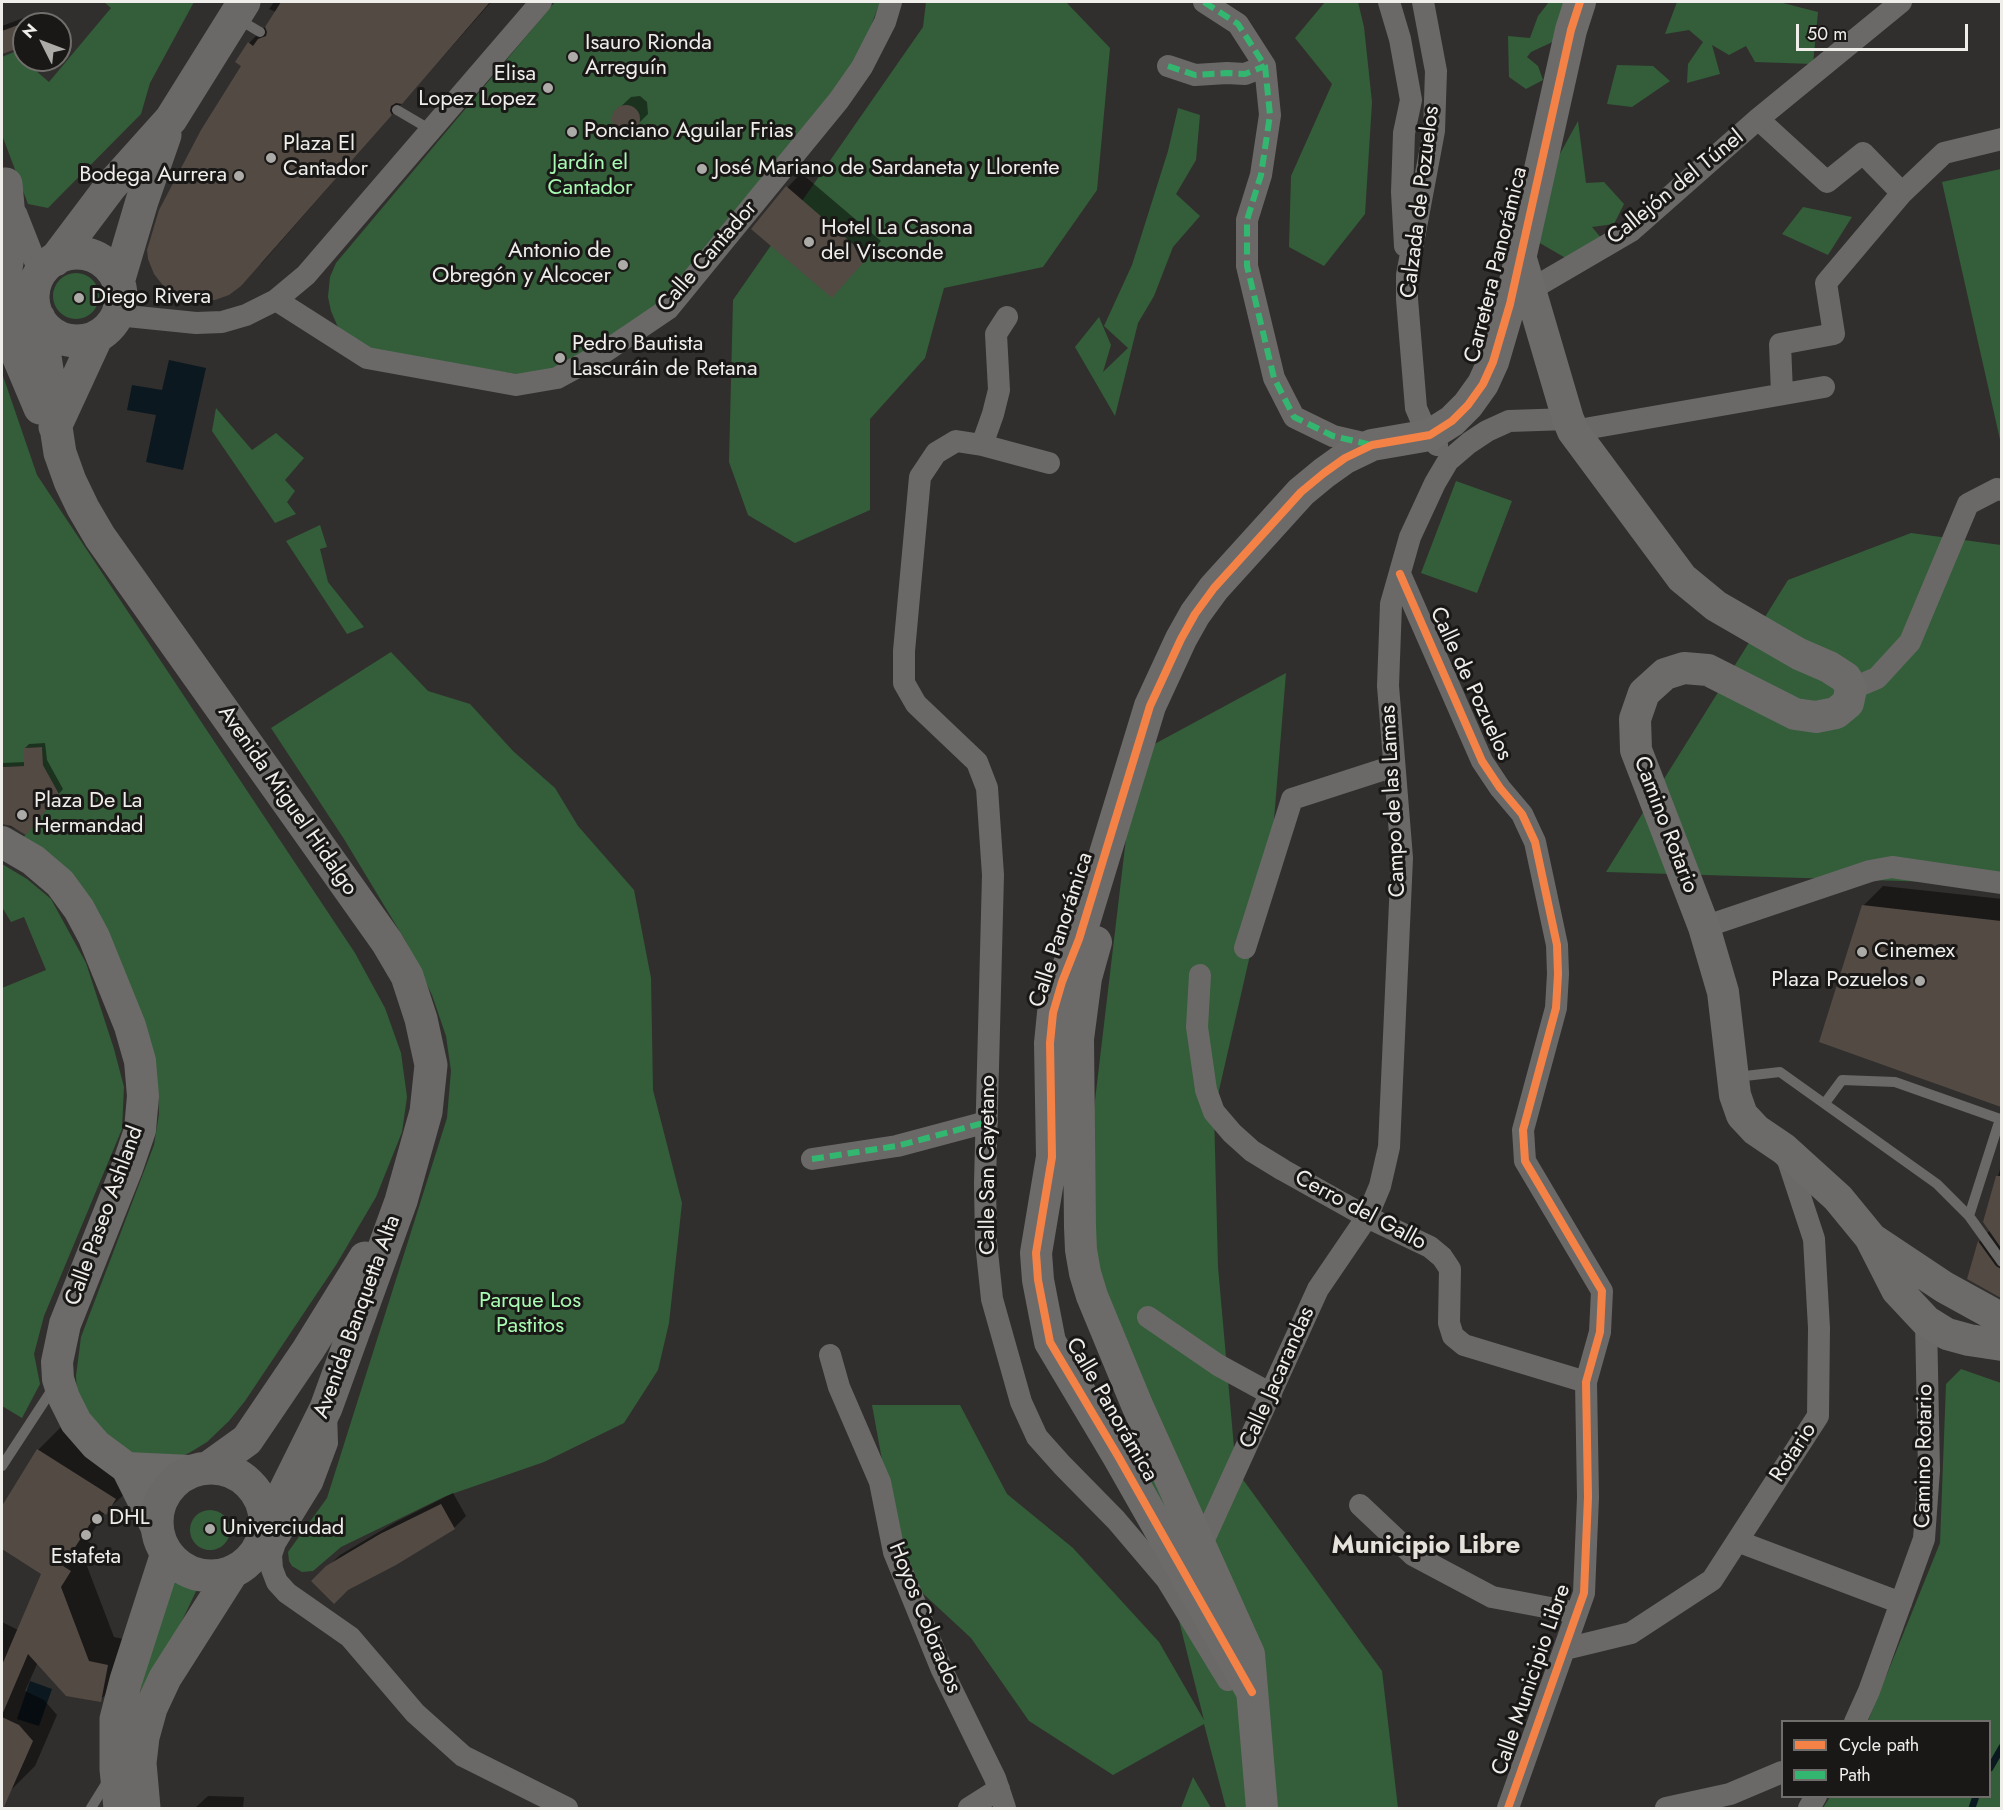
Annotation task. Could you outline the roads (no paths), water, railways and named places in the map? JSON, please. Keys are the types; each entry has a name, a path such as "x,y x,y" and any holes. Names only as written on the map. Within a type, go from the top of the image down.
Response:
{"main road":[{"path":"107,326 76,341 52,334 39,318 34,304 34,294 47,267 110,187 171,119 246,17"},
{"path":"118,282 142,201 171,119"},
{"path":"4,178 11,239 2,292 5,320 9,338 58,440"},
{"path":"47,267 74,254 85,254 96,258 114,273 121,302 107,326 58,440"},
{"name":"Avenida Miguel Hidalgo","path":"39,318 58,440 70,481 100,537 387,942 407,976 422,1019 431,1065 426,1112 401,1201"},
{"name":"Avenida Banquetta Alta","path":"262,1537 326,1408 401,1201"},
{"name":"Avenida Banquetta Alta","path":"200,1470 247,1440 308,1350 401,1201"},
{"path":"120,1809 116,1769 116,1719 162,1540 158,1510 165,1494 176,1480 200,1470 225,1470 241,1477 253,1488 261,1503 264,1520 262,1537 249,1559 233,1571 165,1678 151,1708 143,1737 140,1763 144,1809"},
{"path":"162,1540 177,1564 190,1572 219,1575 233,1571"}],"street":[{"path":"107,326 222,322 246,315 276,300 306,275 541,2"},
{"name":"Calle Cantador","path":"276,300 367,358 516,385 557,378 603,352 668,309 839,100 862,67 885,22 891,2"},
{"path":"1204,2 1238,24 1265,66 1270,115 1261,175 1247,220 1247,266 1274,378 1294,417 1333,436 1372,445"},
{"path":"1389,2 1400,39 1411,100 1404,133 1402,192 1407,275"},
{"name":"Calzada de Pozuelos","path":"1422,2 1436,71 1434,131 1407,275 1407,299 1416,408 1430,435"},
{"name":"Carretera Panorámica","path":"1247,554 1301,492 1345,458 1372,445 1430,435 1452,421 1468,405 1483,384 1493,362 1520,258 1571,30 1580,2"},
{"name":"Callejón del Túnel","path":"1530,290 1631,231 1758,120 1901,2"},
{"path":"1168,66 1195,75 1245,74 1265,66"},
{"name":"Callejón del Túnel","path":"1758,120 1827,182 1863,153 1902,193"},
{"path":"1782,393 1780,344 1834,334 1826,283 1902,193 1944,153 2001,140"},
{"path":"4,178 47,267"},
{"path":"1520,258 1570,425 1682,578 1716,606 1846,678 1851,689 1877,678 1910,642 1968,504 1997,489 2001,490"},
{"path":"982,445 999,390 996,334 1007,317"},
{"path":"1430,435 1448,461 1486,431 1509,422 1570,425 1824,387"},
{"name":"Calle San Cayetano","path":"1049,463 982,445 956,441 936,453 920,477 904,651 904,682 916,704 977,762 987,788 993,875 986,1242 992,1299 1021,1402 1037,1437 1116,1520 1167,1580 1228,1680 1253,1700"},
{"name":"Campo de las Lamas","path":"1367,1216 1380,1186 1389,1147 1401,858 1388,686 1391,604 1410,537 1448,461"},
{"name":"Calle Panorámica","path":"1247,554 1230,592 1186,666 1169,709 1086,978 1078,1040 1080,1227 1081,1250 1092,1296 1137,1405 1249,1654 1262,1809"},
{"name":"Calle Panorámica","path":"1247,554 1214,588 1195,614 1150,706 1079,939 1062,982 1053,1013 1050,1043 1053,1157 1036,1253 1038,1280 1050,1342 1118,1456 1253,1700"},
{"name":"Calle de Pozuelos","path":"1400,574 1482,761 1500,788 1522,814 1535,842 1557,945 1558,974 1556,1008 1523,1130 1525,1161 1602,1291 1600,1332 1586,1382"},
{"name":"Camino Rotario","path":"1851,689 1848,703 1836,713 1816,717 1795,714 1708,670 1684,668 1665,675 1644,693 1635,719 1636,750 1704,927 1723,992 1735,1095 1742,1115 1756,1130 1784,1149 1838,1197 1870,1237"},
{"path":"1245,948 1292,799 1394,766"},
{"name":"Calle Paseo Ashland","path":"2,842 33,860 60,883 79,909 94,937 130,1026 140,1061 143,1096 140,1130 65,1324 57,1362 58,1379 64,1398 76,1422 96,1445 127,1468 162,1540"},
{"path":"1704,927 1870,871 1892,867 2001,883"},
{"name":"Cerro del Gallo","path":"1200,975 1197,1027 1206,1090 1214,1112 1232,1133 1252,1151 1367,1216 1430,1247 1442,1257 1450,1269 1449,1323 1453,1336 1464,1345 1586,1382"},
{"path":"812,1159 897,1146 987,1122"},
{"name":"Rotario","path":"1564,1649 1631,1633 1712,1580 1818,1416 1819,1328 1814,1239 1784,1149"},
{"name":"Calle Jacarandas","path":"1201,1546 1318,1289 1367,1216"},
{"path":"1870,1237 1944,1287 2001,1319"},
{"path":"1870,1237 1897,1290 1926,1321 1947,1334 2001,1345"},
{"path":"1148,1317 1218,1365 1270,1394"},
{"name":"Camino Rotario","path":"1856,1720 1924,1539 1929,1470 1926,1321"},
{"name":"Hoyos Colorados","path":"830,1355 839,1386 880,1482 894,1552 942,1670 1002,1799"},
{"name":"Calle Municipio Libre","path":"1508,1809 1584,1593 1588,1497 1586,1382"},
{"path":"326,1408 327,1443 312,1483 273,1549 272,1569 277,1582 287,1593 350,1637 415,1713 463,1755 567,1809"},
{"path":"127,1468 200,1470"},
{"path":"1360,1504 1413,1555 1492,1597 1577,1614"},
{"path":"1737,1541 1901,1603"},
{"path":"1843,1720 1869,1690"},
{"path":"1666,1809 1730,1794 1781,1772"},
{"path":"969,1809 1002,1799"}],"lane":[{"path":"397,110 431,130"},
{"path":"1733,1078 1780,1072 1937,1184 1969,1216 2001,1262"},
{"path":"1825,1103 1842,1080 1895,1082 2000,1119 1969,1216"},
{"path":"2,1466 58,1379"},
{"path":"91,1809 116,1769"}],"waterway":[{"path":"1991,1766 2002,1747"},
{"path":"1972,1808 1975,1798"}],"place":[{"name":"Isauro Rionda Arreguín","path":"573,57"},
{"name":"Elisa Lopez Lopez","path":"548,88"},
{"name":"Ponciano Aguilar Frias","path":"572,132"},
{"name":"Plaza El Cantador","path":"271,158"},
{"name":"José Mariano de Sardaneta y Llorente","path":"702,169"},
{"name":"Bodega Aurrera","path":"239,176"},
{"name":"Hotel La Casona del Visconde","path":"809,242"},
{"name":"Antonio de Obregón y Alcocer","path":"623,265"},
{"name":"Diego Rivera","path":"79,298"},
{"name":"Pedro Bautista Lascuráin de Retana","path":"560,358"},
{"name":"Plaza De La Hermandad","path":"22,815"},
{"name":"Cinemex","path":"1862,952"},
{"name":"Plaza Pozuelos","path":"1920,981"},
{"name":"DHL","path":"97,1519"},
{"name":"Univerciudad","path":"210,1529"},
{"name":"Estafeta","path":"86,1535"}],"district":[{"name":"Municipio Libre","path":"1426,1547"}],"park label":[{"name":"Jardín el Cantador","path":"590,176"},
{"name":"Parque Los Pastitos","path":"530,1314"}]}
